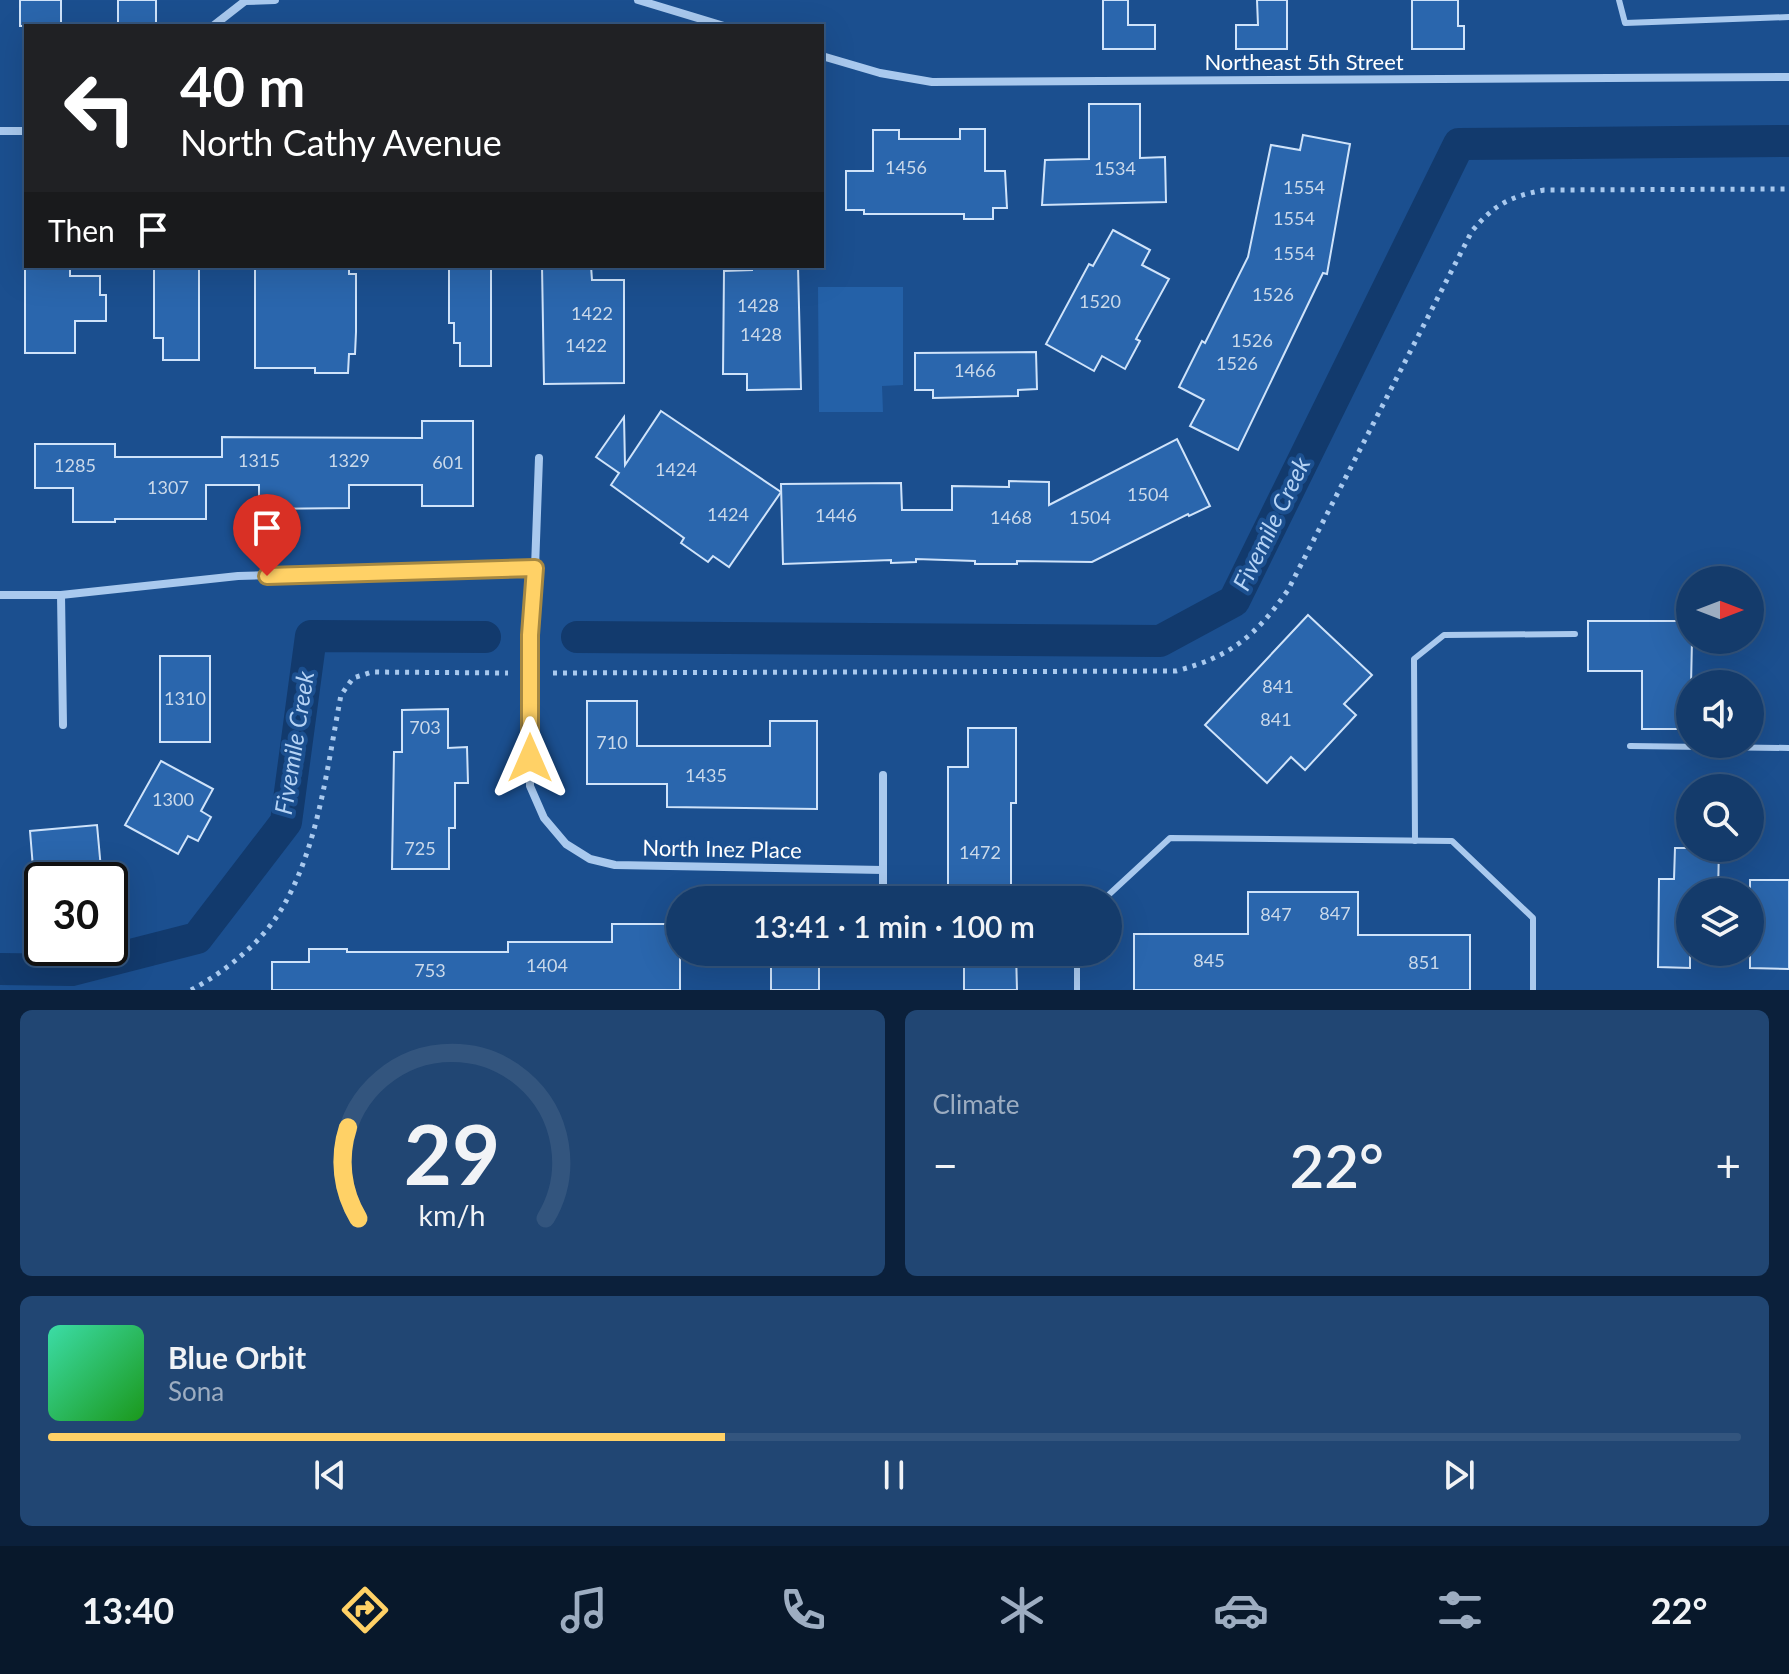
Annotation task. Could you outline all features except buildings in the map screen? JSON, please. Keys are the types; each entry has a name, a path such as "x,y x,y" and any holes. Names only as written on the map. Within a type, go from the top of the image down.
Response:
{"street":[{"path":"216,24 245,1 275,0"},
{"path":"638,0 717,24"},
{"name":"Northeast 5th Street","path":"824,57 880,73 932,82 1789,77"},
{"path":"0,131 24,131"},
{"path":"0,595 61,595 238,576 535,568 539,458"},
{"name":"North Inez Place","path":"535,568 530,635 530,786 544,818 566,844 590,859 615,865 883,870"},
{"path":"61,595 63,725"},
{"path":"883,775 883,886"}],"lane":[{"path":"1619,0 1625,23 1789,17"},
{"path":"1415,841 1414,659 1444,635 1575,634"},
{"path":"1630,746 1789,748"},
{"path":"1118,886 1170,838 1452,841 1533,918 1533,990"},
{"path":"1077,966 1077,990"}],"path":[{"path":"553,673 1176,671 1207,663 1239,646 1269,618 1288,590 1472,231 1491,209 1514,196 1544,190 1789,189"},
{"path":"191,990 238,959 269,926 285,903 317,821 341,695 353,678 372,672 508,673"}],"shaded area":[{"path":"818,287 903,287 903,385 882,386 883,412 819,412"}],"waterway":[{"name":"Fivemile Creek","path":"577,637 1160,641 1234,601 1459,144 1789,141"},
{"name":"Fivemile Creek","path":"0,969 72,970 197,938 286,822 311,636 485,637"}],"route":[{"path":"267,576 535,568 530,635 530,758"}]}
